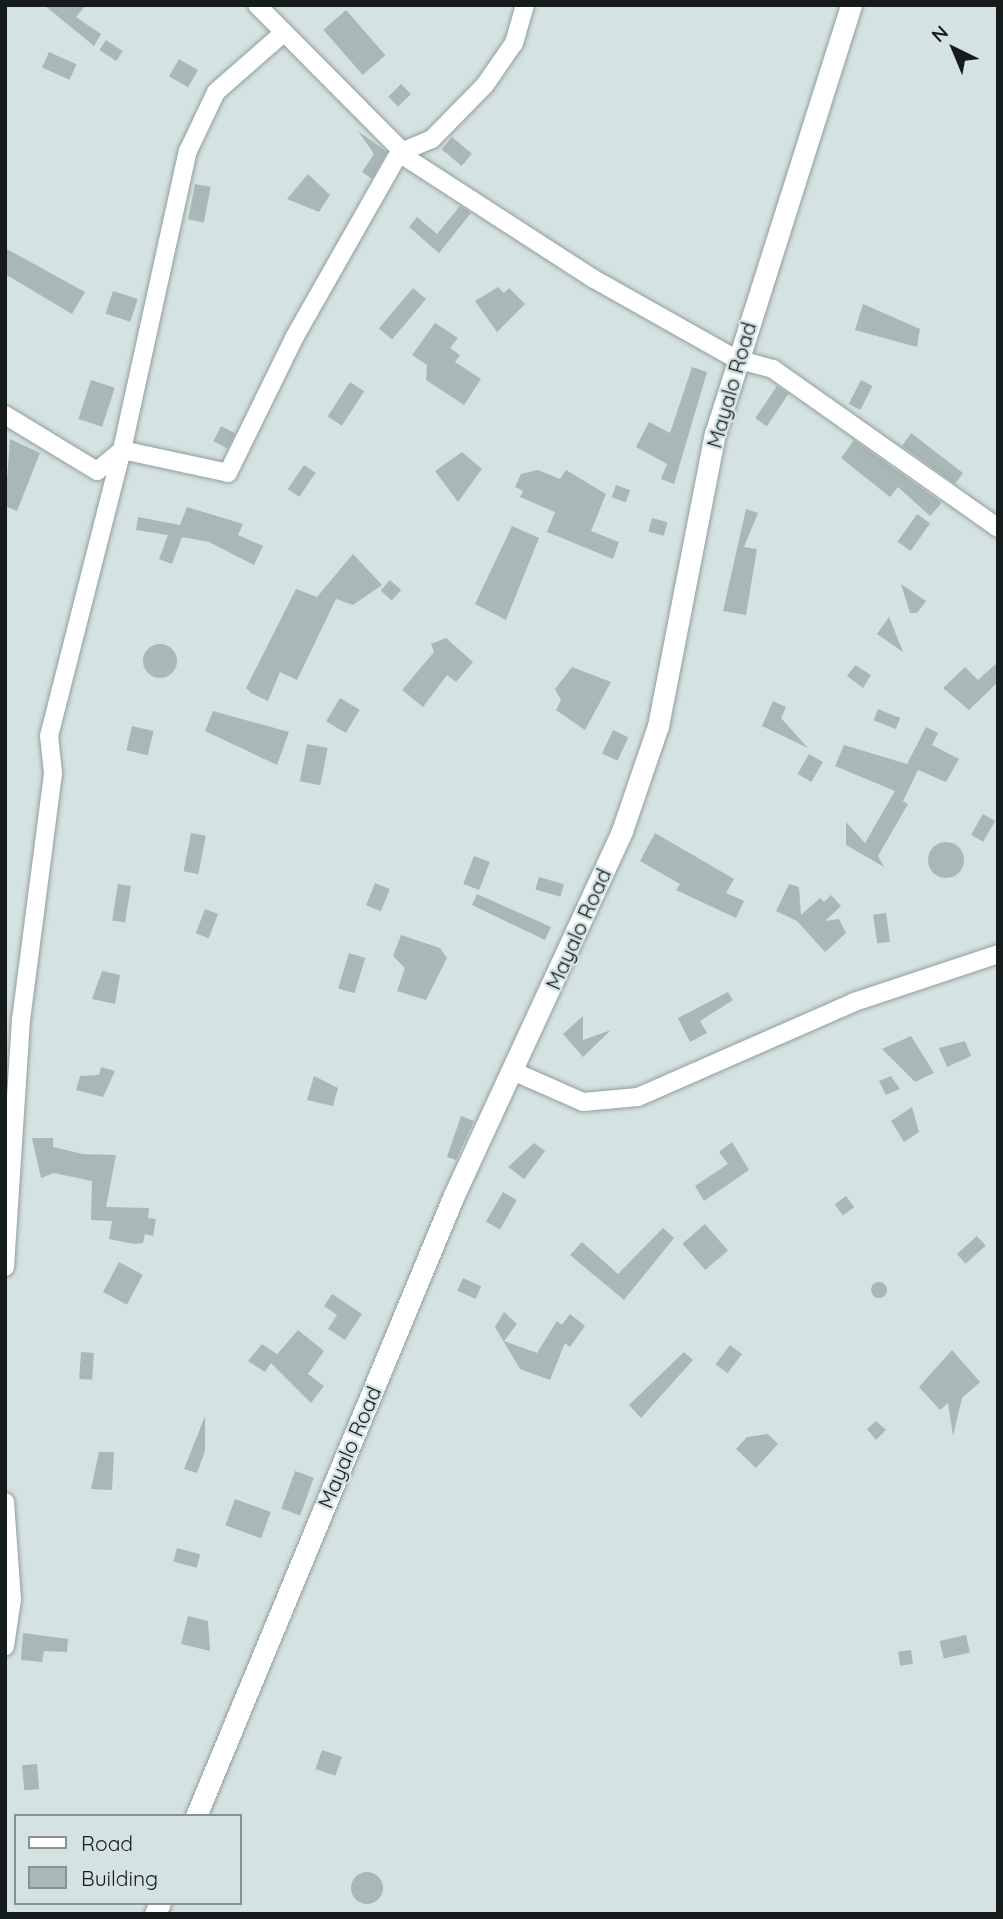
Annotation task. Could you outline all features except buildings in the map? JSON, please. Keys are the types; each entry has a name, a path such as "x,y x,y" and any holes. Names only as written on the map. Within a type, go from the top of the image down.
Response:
{"street":[{"path":"257,5 281,35 399,153 530,240 736,359 773,369 998,528"},
{"path":"122,450 228,472 294,338 399,153 432,139 485,85 514,43 525,5"},
{"name":"Mayalo Road","path":"197,1814 454,1195 515,1072 622,831 658,726 715,434 736,359 851,5"},
{"path":"5,1266 21,1020 53,773 49,736 122,450 177,186 198,122 215,92 281,35"},
{"path":"5,415 97,471 122,450"},
{"path":"515,1072 583,1101 638,1097 854,1002 998,954"},
{"path":"5,1502 12,1599 5,1646"}]}
